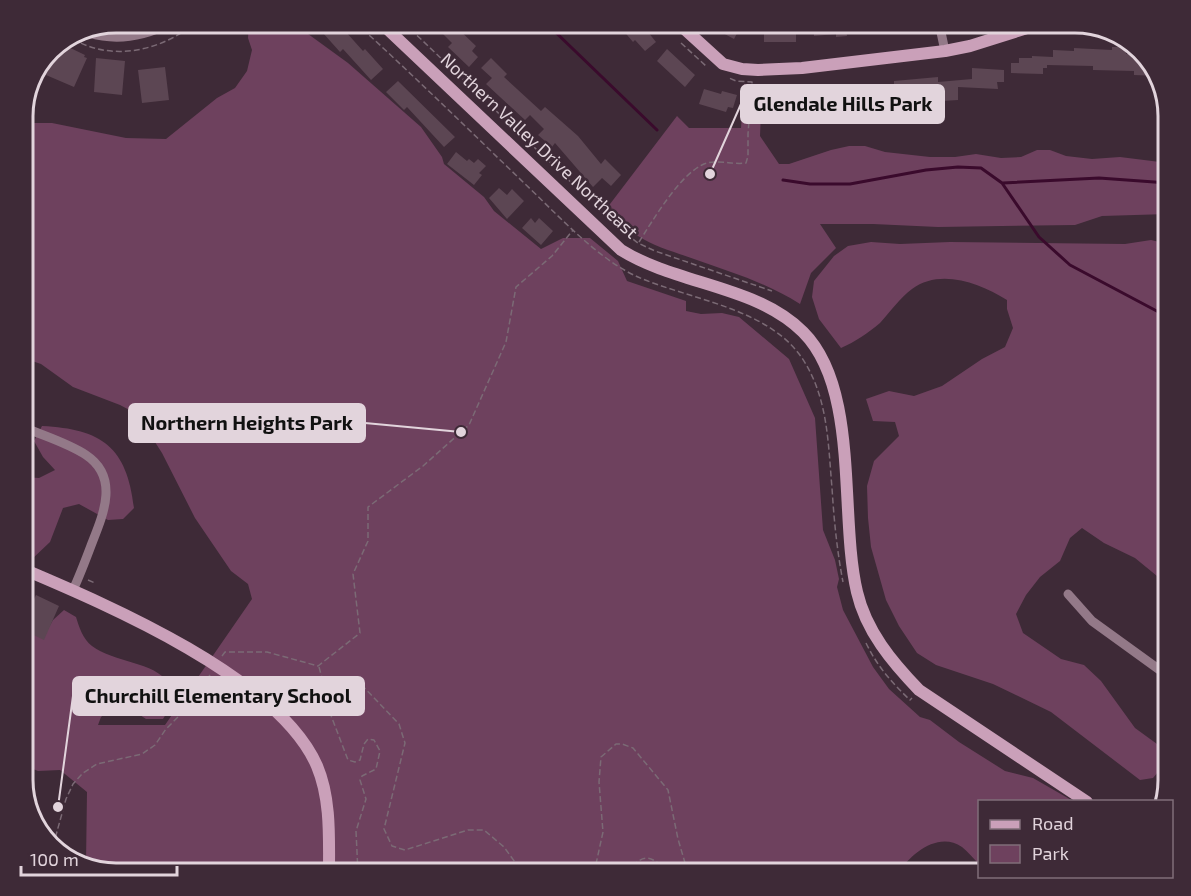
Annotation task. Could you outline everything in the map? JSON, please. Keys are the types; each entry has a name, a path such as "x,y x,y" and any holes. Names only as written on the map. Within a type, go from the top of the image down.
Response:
{"street":[{"path":"100,35 135,37 145,33"},
{"name":"Northern Valley Drive Northeast","path":"393,33 621,250 649,265 765,305 803,332 826,366 833,387 841,434 852,565 857,592 872,631 884,651 919,690 1086,800"},
{"path":"689,33 723,64 742,69 802,68 945,51 970,46 1010,33"},
{"path":"941,33 945,51"},
{"path":"33,432 87,456 98,466 106,480 107,495 104,512 73,590"},
{"path":"33,573 133,618 216,666 278,713 298,734 318,768 327,807 329,863"},
{"path":"1068,594 1092,621 1158,669"}],"path":[{"path":"415,33 622,231 638,243 772,291"},
{"path":"638,243 676,188 695,170 705,163 746,163 752,82"},
{"path":"318,666 360,633 353,574 368,541 368,507 423,466 470,425 506,342 516,287 552,256 573,230"},
{"path":"727,308 758,319 776,331 801,356 821,395 827,423 838,554 844,588"},
{"path":"862,635 879,667 910,700"},
{"path":"55,836 66,799 73,784 83,773 97,764 142,754 155,745 166,729 187,708 225,652 267,652 318,666"},
{"path":"318,666 328,700 327,705 348,760 355,762 360,760 364,744 368,739 374,741 380,751 376,769 362,776 360,780 366,799 356,831 358,863"},
{"path":"328,700 339,696 353,711 363,710 363,704 350,684 351,680 356,679 399,724 405,743 384,829 392,846 405,850 468,830 484,830 504,848 515,863"},
{"path":"596,863 603,832 601,757 616,744 622,744 633,748 668,790 685,863"},
{"path":"635,863 646,857 659,863"}],"green space":[{"path":"248,33 307,33 348,63 421,127 442,157 444,164 484,197 494,211 541,249 563,238 590,238 618,261 627,281 686,301 686,311 701,314 722,313 739,317 789,359 815,418 823,530 835,560 839,579 837,587 843,610 873,667 889,689 920,717 930,720 959,742 1005,771 1033,778 1071,800 978,800 978,863 962,847 944,842 926,847 906,863 116,863 86,858 87,792 60,770 38,771 33,769 33,628 48,629 53,620 64,610 76,617 80,629 92,646 111,656 144,666 162,676 168,683 174,701 163,719 146,719 128,707 114,706 101,717 98,725 165,725 252,599 248,584 231,571 195,518 162,453 137,414 73,387 41,364 33,361 33,123 52,123 126,138 166,139 217,98 235,88 247,71 252,50"},
{"path":"744,84 762,86 760,136 779,164 789,164 849,146 865,146 885,152 930,157 976,154 1001,158 1021,157 1037,150 1050,150 1066,156 1092,159 1120,157 1158,162 1158,214 1102,216 1075,225 938,227 820,224 836,248 811,273 800,304 748,278 651,243 629,230 607,208 677,116 689,128 741,128"},
{"path":"1151,240 1158,242 1158,577 1135,558 1104,543 1082,528 1070,538 1060,561 1040,577 1026,595 1016,614 1023,633 1061,659 1084,665 1101,681 1135,728 1157,744 1158,772 1153,778 1140,780 1051,712 993,684 936,665 917,653 899,626 886,600 871,547 867,486 874,461 899,436 895,422 873,421 866,399 889,391 914,396 942,386 982,359 1005,347 1013,328 1007,309 1007,300 985,288 960,280 935,279 912,289 880,323 841,348 819,319 812,297 814,281 834,256 848,246 871,242 1125,244"},
{"path":"42,426 81,432 96,437 108,445 118,456 125,470 134,508 123,519 108,520 79,504 63,508 50,542 33,558 33,478 39,478 55,470 43,457 34,441"}],"building":[{"path":"323,33 347,33 383,69 371,80 343,49 340,52"},
{"path":"442,33 462,33 476,46 472,51 478,57 469,67 448,47 452,43"},
{"path":"625,33 649,33 656,42 645,51 635,40 633,42"},
{"path":"723,33 737,33 734,39"},
{"path":"764,33 796,33 796,42 764,42"},
{"path":"814,33 846,33 847,36 836,37 836,34 814,36"},
{"path":"1112,47 1121,47 1126,50 1126,54 1130,54 1137,61 1147,76 1134,75 1134,71 1093,70 1093,66 1047,65 1047,68 1043,68 1043,74 1011,73 1011,63 1019,63 1019,58 1053,57 1053,50 1074,51 1074,48 1112,50"},
{"path":"69,48 87,58 74,87 46,75 57,57"},
{"path":"667,49 695,75 685,87 657,61"},
{"path":"96,58 125,61 122,95 94,92"},
{"path":"491,58 507,74 504,77 541,111 545,107 578,136 601,164 605,159 621,175 611,186 602,178 593,187 555,143 552,147 538,135 544,129 530,115 525,120 486,84 492,78 481,68"},
{"path":"165,67 169,100 142,103 138,70"},
{"path":"972,68 1004,70 1004,82 997,82 998,89 958,87 958,100 927,102 926,97 906,97 907,102 880,103 880,100 858,102 859,112 841,113 840,104 822,105 823,114 786,117 786,122 762,122 762,104 773,104 774,94 786,94 786,102 811,99 810,92 854,90 854,87 870,85 871,89 894,88 894,81 938,77 938,82 972,79"},
{"path":"398,81 455,137 444,147 407,107 404,110 386,92"},
{"path":"704,89 721,94 722,91 737,95 733,108 728,107 726,112 699,104"},
{"path":"456,152 467,161 469,159 474,163 478,159 486,166 479,173 482,175 474,185 447,164"},
{"path":"499,188 507,195 512,189 524,201 507,219 489,198"},
{"path":"531,218 535,223 539,218 553,231 541,245 522,228"},
{"path":"36,595 59,606 44,640 33,635 33,599"}],"waterway":[{"path":"556,33 657,130"},
{"path":"783,180 810,184 850,184 926,170 958,167 981,168 1002,183 1039,237 1070,265 1158,312"},
{"path":"1003,183 1099,178 1158,182"}],"place":[{"name":"Glendale Hills Park","path":"710,174"},
{"name":"Northern Heights Park","path":"461,432"},
{"name":"Churchill Elementary School","path":"58,807"}]}
